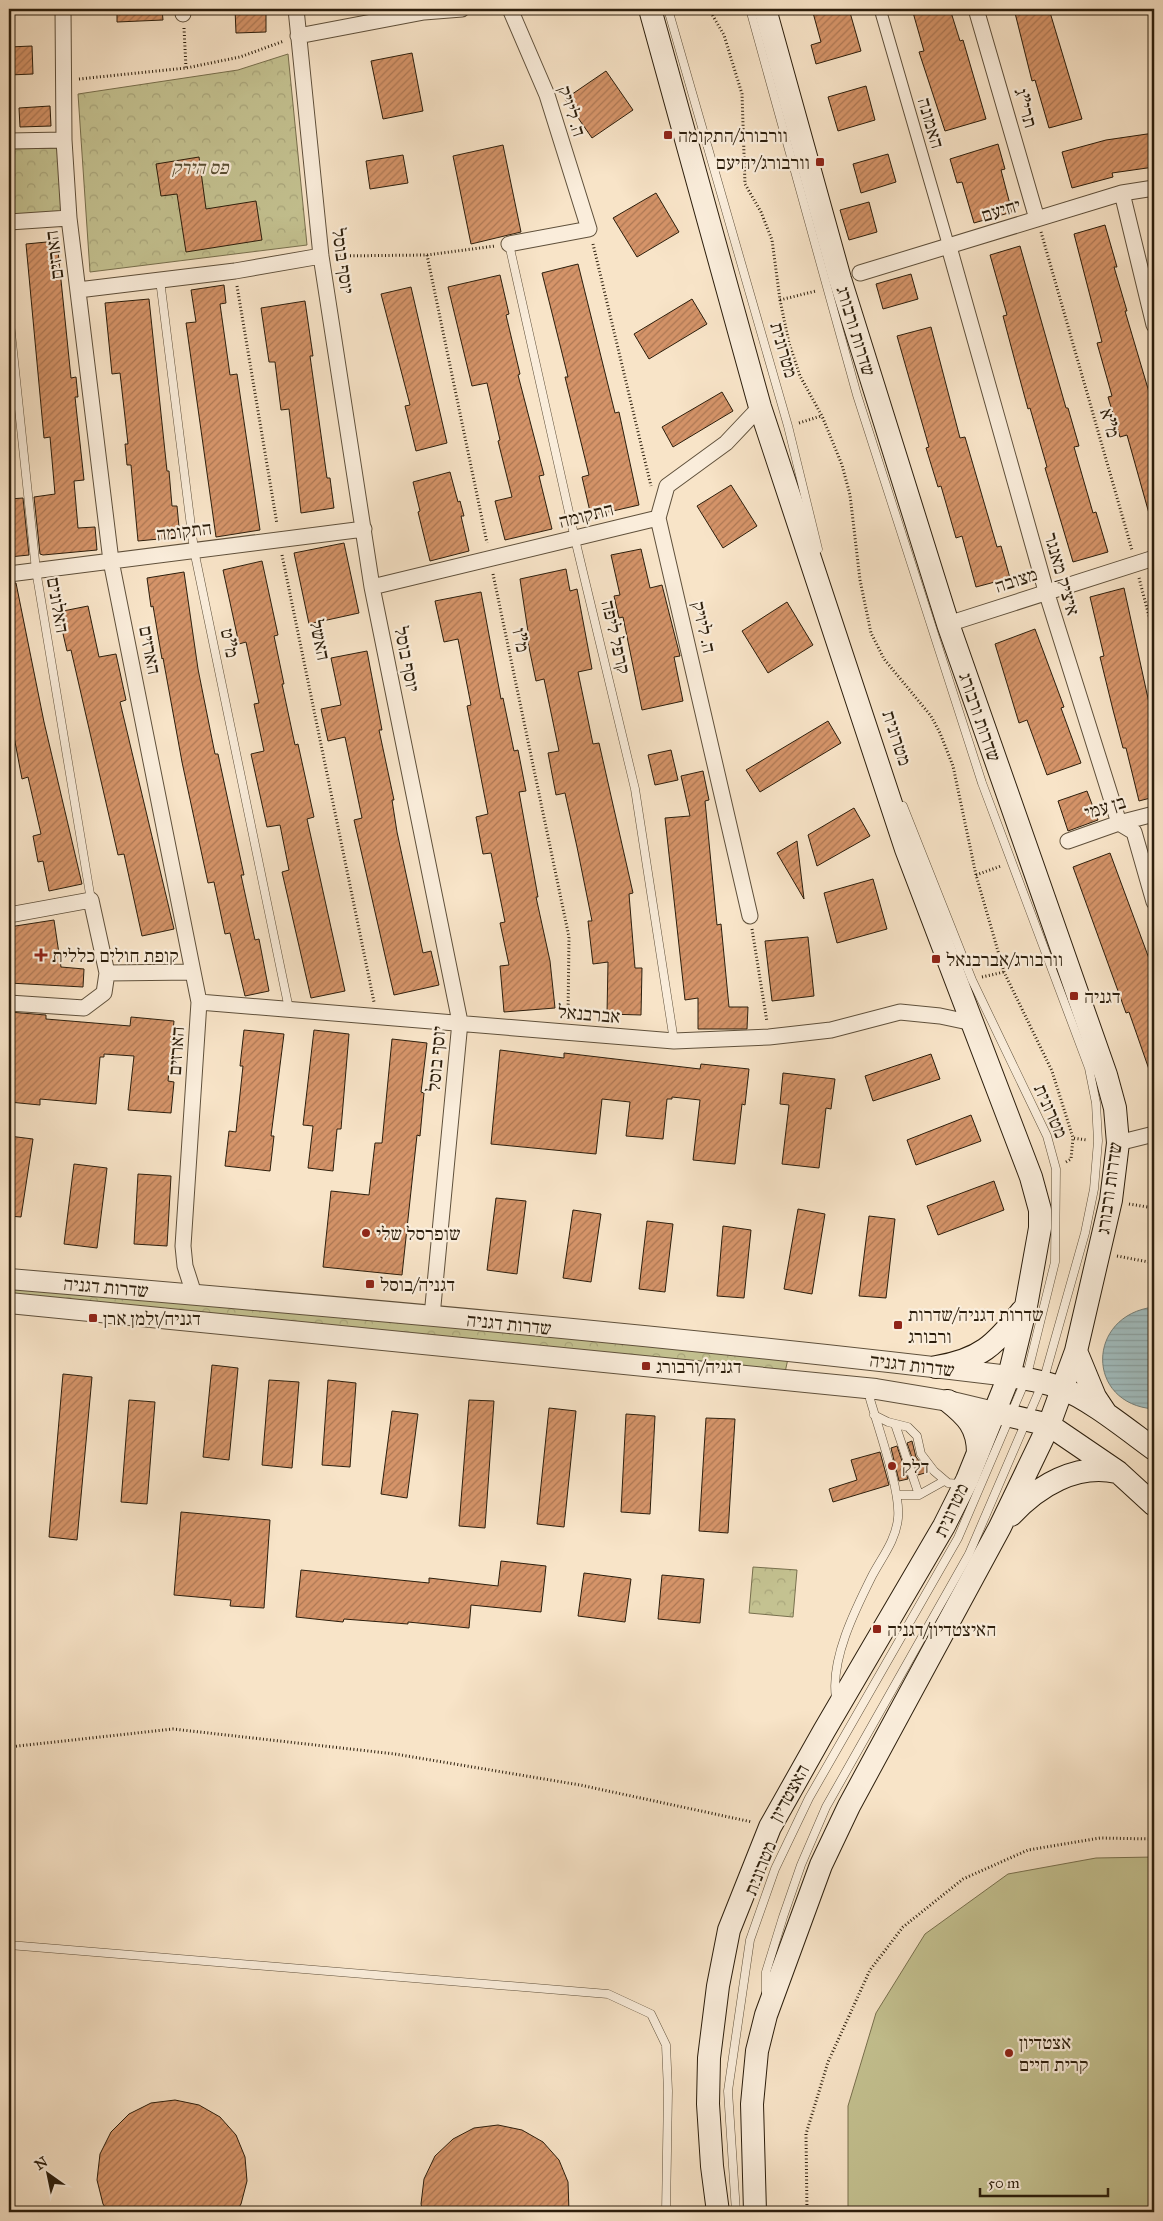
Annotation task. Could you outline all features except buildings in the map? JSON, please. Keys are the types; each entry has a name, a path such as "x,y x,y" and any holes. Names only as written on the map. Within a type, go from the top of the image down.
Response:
{"main road":[{"name":"שדרות ורבורג","path":"650,9 760,407 906,849 1031,1177 1040,1210 1040,1228 1026,1306 1035,1381 1049,1425"},
{"name":"שדרות ורבורג","path":"765,9 840,279 948,624 1106,1075 1115,1108 1108,1142 1111,1200 1076,1350 1035,1381 1011,1415"},
{"path":"936,1367 966,1362 982,1352 1000,1338 1026,1306"},
{"path":"1076,1350 1095,1397 1107,1415"},
{"path":"1035,1381 1107,1415 1154,1449"},
{"path":"948,1401 973,1424 978,1454"},
{"path":"1011,1415 1049,1425 1118,1472 1154,1504"},
{"name":"האצטדיון","path":"718,2212 708,2104 709,2058 718,1986 729,1930 770,1827 837,1708 944,1526 978,1454 1011,1415"},
{"path":"755,2212 752,2104 757,2051 766,2015 829,1848 849,1806 1000,1527 1049,1425"},
{"path":"1000,1527 1035,1493 1054,1482 1090,1470 1118,1472"}],"street":[{"name":"הארזים","path":"63,9 64,140 69,218 111,561 199,1002 183,1246 185,1266 194,1294"},
{"name":"יוסף בוסל","path":"296,9 321,256 372,587 460,1022 432,1316"},
{"path":"298,36 424,12 462,9"},
{"name":"ה. ליויק","path":"510,9 547,96 589,229"},
{"name":"האמונה","path":"880,9 949,247"},
{"name":"תרי\"ג","path":"976,9 1037,219"},
{"path":"9,141 64,140"},
{"name":"יחיעם","path":"860,274 1122,193 1154,188"},
{"path":"1122,193 1154,324"},
{"path":"9,222 69,218"},
{"path":"509,244 589,229"},
{"name":"איציק מאנגר","path":"949,247 1046,591 1119,823 1134,832 1154,902"},
{"path":"78,290 235,271 321,256"},
{"path":"658,518 667,486 726,443 760,407"},
{"name":"ה. ליויק","path":"658,518 750,916"},
{"name":"התקומה","path":"372,587 658,518"},
{"name":"התקומה","path":"9,574 364,529"},
{"name":"מצובה","path":"948,624 1046,591 1154,558"},
{"name":"בן עמי","path":"1068,841 1119,823 1154,814"},
{"path":"9,1003 84,1008 104,993 107,973 91,900 10,915"},
{"path":"107,973 193,972"},
{"name":"אברבנאל","path":"199,1002 674,1041 769,1037 831,1030 900,1012 940,1016 973,1023"},
{"path":"1108,1142 1154,1134"},
{"name":"שדרות דגניה","path":"9,1279 432,1316 936,1367 1035,1381"},
{"name":"שדרות דגניה","path":"9,1303 876,1389 948,1401 1011,1415"}],"lane":[{"name":"מטרונית","path":"668,9 788,426 822,562"},
{"name":"מטרונית","path":"736,2212 728,2091 750,1940 775,1869 809,1798 958,1538 1011,1415 1035,1381 1085,1233 1094,1189 1108,1142 1096,1103 1089,1068 979,773 857,395 750,9"},
{"name":"קרפל ליפה","path":"509,244 575,539 635,789 674,1041"},
{"name":"מ\"ט","path":"160,280 194,550 289,1009"},
{"name":"האלונים","path":"9,314 36,570 91,900"},
{"name":"מטרונית","path":"898,793 972,980 1047,1136 1056,1169 1055,1262 1035,1381"},
{"path":"9,898 10,915"},
{"path":"837,1708 836,1666 846,1636 872,1577 890,1546 898,1517 897,1495 870,1400 871,1392 876,1389"},
{"path":"874,1415 894,1424 908,1427 917,1436 921,1454 944,1480 958,1485 967,1480"},
{"name":"מטרונית","path":"766,2015 766,1972 804,1856 826,1807 969,1554 1011,1415"},
{"path":"894,1424 919,1496"},
{"path":"897,1495 919,1496 944,1480"},
{"path":"9,1945 608,1994 651,2014 666,2045 668,2091 666,2212"}],"path":[{"path":"709,9 724,35 742,94 745,184 761,212 772,240 780,300 789,343 800,376 822,416 842,465 850,495 860,580 871,633 884,659 931,716 940,733 958,786 976,875 1004,972 1052,1071 1073,1138 1071,1159 1056,1169"},
{"path":"183,12 186,68"},
{"path":"64,80 186,68 240,57 298,36"},
{"name":"מ\"א","path":"1037,219 1154,635"},
{"path":"589,229 651,489"},
{"path":"321,256 427,255 509,244"},
{"name":"מ\"ו","path":"427,255 569,937 568,1032"},
{"name":"האשל","path":"235,271 279,539 377,1016"},
{"path":"780,300 826,288"},
{"path":"788,426 822,416"},
{"path":"976,875 1013,862"},
{"path":"750,916 769,1037"},
{"path":"972,980 1004,972"},
{"path":"1073,1138 1108,1142"},
{"path":"1111,1200 1154,1208"},
{"path":"1099,1252 1154,1263"},
{"path":"9,1746 173,1728 395,1754 492,1770 598,1788 736,1817 770,1827"},
{"path":"807,2212 806,2134 828,2062 870,1970 903,1927 963,1879 1028,1850 1100,1838 1154,1840"}],"green space":[{"name":"פס הירק","path":"288,54 307,245 90,272 78,94 238,70"},
{"path":"58,148 61,212 9,215 9,149"},
{"path":"9,1283 789,1354 784,1377 9,1299"},
{"path":"753,1567 797,1570 793,1617 749,1613"},
{"name":"אצטדיון קרית חיים","path":"1154,1857 1154,2212 848,2212 848,2106 876,2013 925,1934 1008,1874 1096,1858"}],"water":[{"path":"1154,1307 1154,1409 1131,1404 1115,1392 1106,1377 1103,1359 1106,1341 1116,1326 1132,1313"}],"place":[{"name":"וורבורג/התקומה","path":"668,135"},
{"name":"וורבורג/יחיעם","path":"820,162"},
{"name":"קופת חולים כללית","path":"41,955"},
{"name":"וורבורג/אברבנאל","path":"936,959"},
{"name":"דגניה","path":"1074,996"},
{"name":"שופרסל שלי","path":"366,1233"},
{"name":"דגניה/בוסל","path":"370,1284"},
{"name":"דגניה/זלמן ארן","path":"93,1318"},
{"name":"שדרות דגניה/שדרות ורבורג","path":"898,1325"},
{"name":"דגניה/ורבורג","path":"646,1366"},
{"name":"דלק","path":"892,1466"},
{"name":"האיצטדיון/דגניה","path":"877,1629"},
{"name":"אצטדיון קרית חיים","path":"1009,2053"}]}
